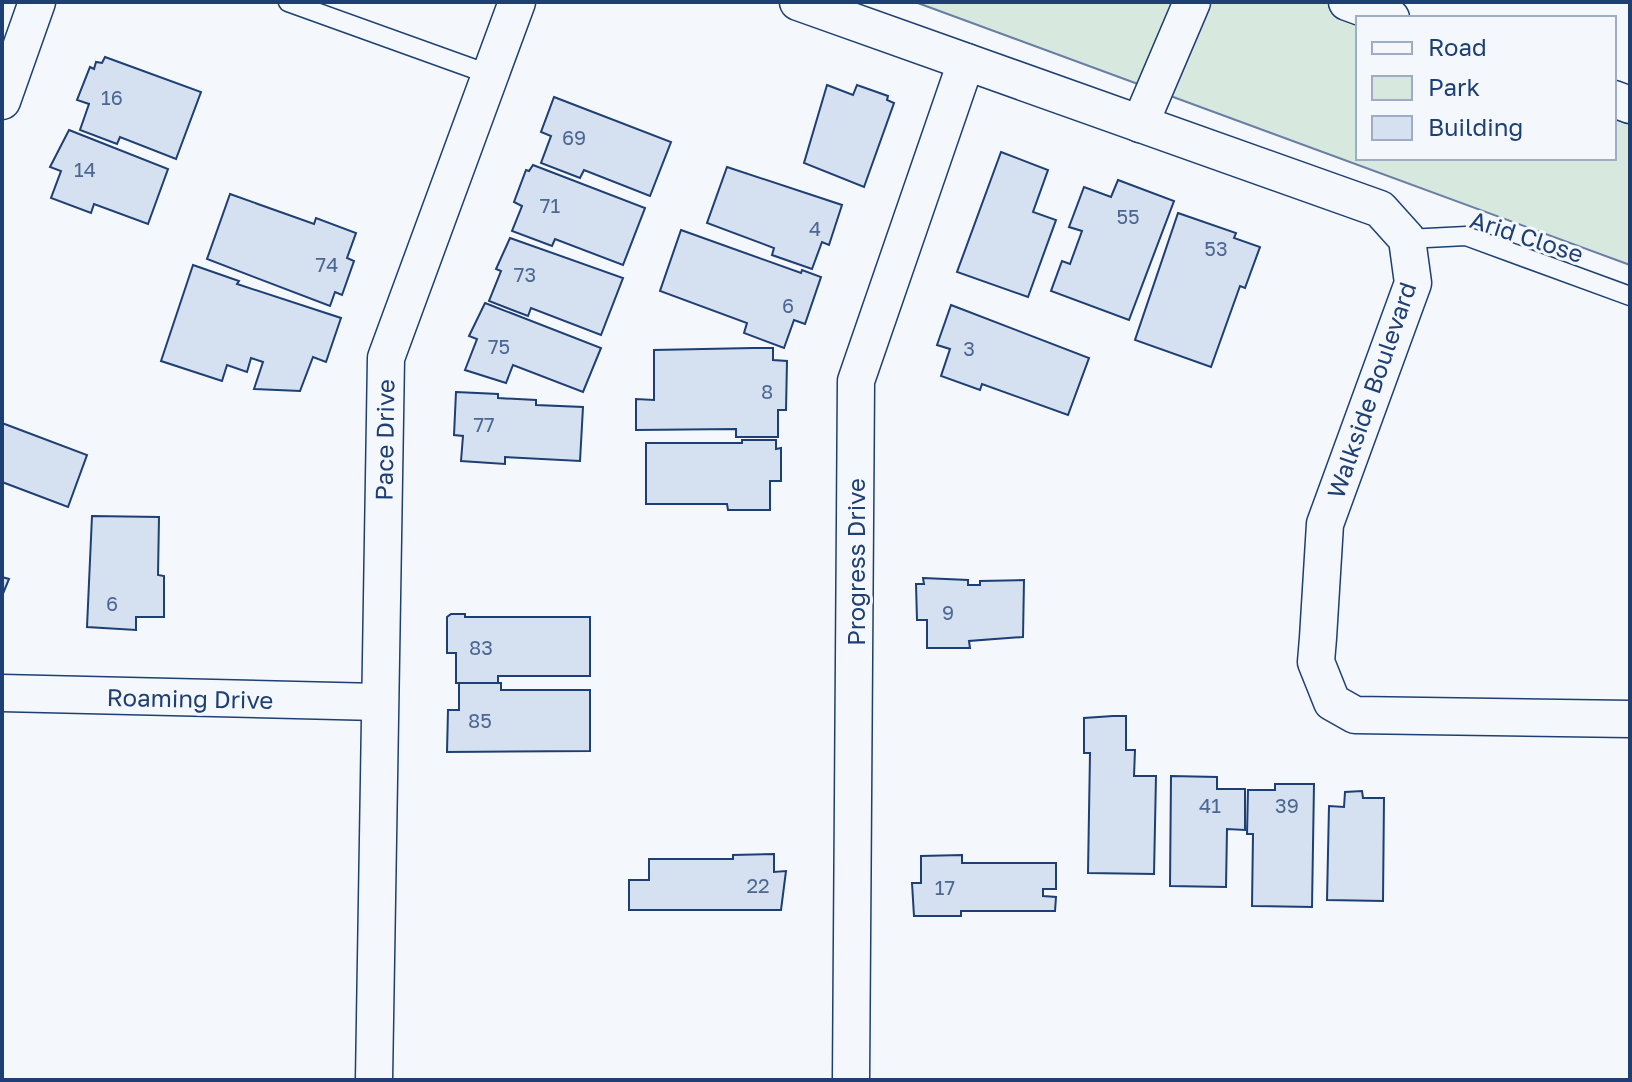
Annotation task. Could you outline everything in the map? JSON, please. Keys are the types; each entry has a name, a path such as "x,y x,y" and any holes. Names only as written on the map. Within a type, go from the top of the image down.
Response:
{"street":[{"path":"2,101 37,2"},
{"name":"Pace Drive","path":"374,1080 386,358 517,2"},
{"path":"798,2 1380,209 1407,239"},
{"path":"1140,124 1192,2"},
{"path":"1347,2 1386,16"},
{"name":"Progress Drive","path":"851,1080 856,381 966,62"},
{"name":"Walkside Boulevard","path":"1407,239 1413,283 1325,524 1316,662 1332,702 1355,715 1630,719"},
{"name":"Roaming Drive","path":"2,693 378,702"}],"lane":[{"path":"288,2 491,75"},
{"name":"Arid Close","path":"1407,239 1466,236 1630,296"}],"green space":[{"path":"915,2 1347,2 1357,16 1356,160 1616,160 1616,100 1630,105 1630,265"}],"building":[{"path":"105,57 201,92 176,159 120,137 117,144 80,130 89,104 77,100 90,67 94,69 96,62 102,63"},
{"path":"827,85 853,95 857,85 888,96 887,100 894,103 864,187 804,163"},
{"path":"554,97 671,142 650,196 584,170 580,178 541,163 551,136 541,132"},
{"path":"69,130 168,169 148,224 94,204 91,213 51,198 61,171 50,167"},
{"path":"1001,152 1048,170 1033,212 1056,220 1028,297 957,272"},
{"path":"533,165 645,208 623,265 555,239 552,246 512,231 522,206 514,202 526,170 529,171"},
{"path":"727,167 842,205 829,245 822,242 812,269 772,255 774,248 707,223"},
{"path":"1118,180 1174,201 1129,320 1051,291 1062,261 1070,264 1082,231 1069,227 1084,187 1111,197"},
{"path":"230,194 314,224 316,218 356,233 347,258 354,261 342,295 335,292 330,306 207,259"},
{"path":"1178,213 1236,233 1234,238 1260,247 1245,288 1240,286 1211,367 1135,340"},
{"path":"681,230 801,273 802,270 821,277 805,324 794,320 784,348 744,333 747,323 660,291"},
{"path":"510,238 623,278 601,335 531,308 528,316 489,301 501,271 496,269"},
{"path":"193,265 239,281 237,284 341,318 326,362 313,357 300,391 254,389 263,362 251,358 247,372 227,365 222,381 161,361"},
{"path":"485,303 601,348 583,392 513,365 506,383 465,370 477,339 469,336"},
{"path":"951,305 1089,358 1068,415 982,384 980,390 941,376 950,349 937,345"},
{"path":"773,348 773,360 787,361 786,410 778,410 778,437 736,437 736,429 636,430 636,399 654,400 654,350"},
{"path":"456,392 536,400 536,405 583,407 580,461 505,457 505,464 461,461 463,436 454,435"},
{"path":"2,423 87,455 68,507 2,482"},
{"path":"742,440 776,440 776,449 781,448 781,481 770,481 770,510 728,510 727,504 646,504 646,443 742,443"},
{"path":"92,516 159,517 158,575 164,576 164,617 136,617 136,630 87,627"},
{"path":"2,577 9,579 2,596"},
{"path":"923,578 968,580 968,585 980,585 980,581 1024,580 1023,637 969,641 970,648 927,648 927,620 917,620 916,584 924,584"},
{"path":"465,614 465,617 590,617 590,676 498,676 498,683 456,683 456,653 447,653 447,617"},
{"path":"459,683 501,683 501,690 590,690 590,751 447,752 448,710 459,710"},
{"path":"1126,716 1126,750 1135,750 1134,776 1156,776 1154,874 1088,873 1090,753 1084,753 1084,718"},
{"path":"1171,776 1217,777 1217,789 1245,789 1245,830 1227,829 1226,887 1170,886"},
{"path":"1275,784 1314,784 1312,907 1252,906 1253,834 1247,834 1248,790 1275,790"},
{"path":"1362,791 1363,798 1384,798 1383,901 1327,900 1329,806 1344,807 1345,792"},
{"path":"774,854 774,872 786,871 781,910 629,910 629,880 649,880 649,859 733,859 733,855"},
{"path":"962,855 962,863 1056,863 1056,889 1043,889 1043,896 1056,897 1055,911 961,911 961,916 914,916 912,883 921,883 921,856"}]}
